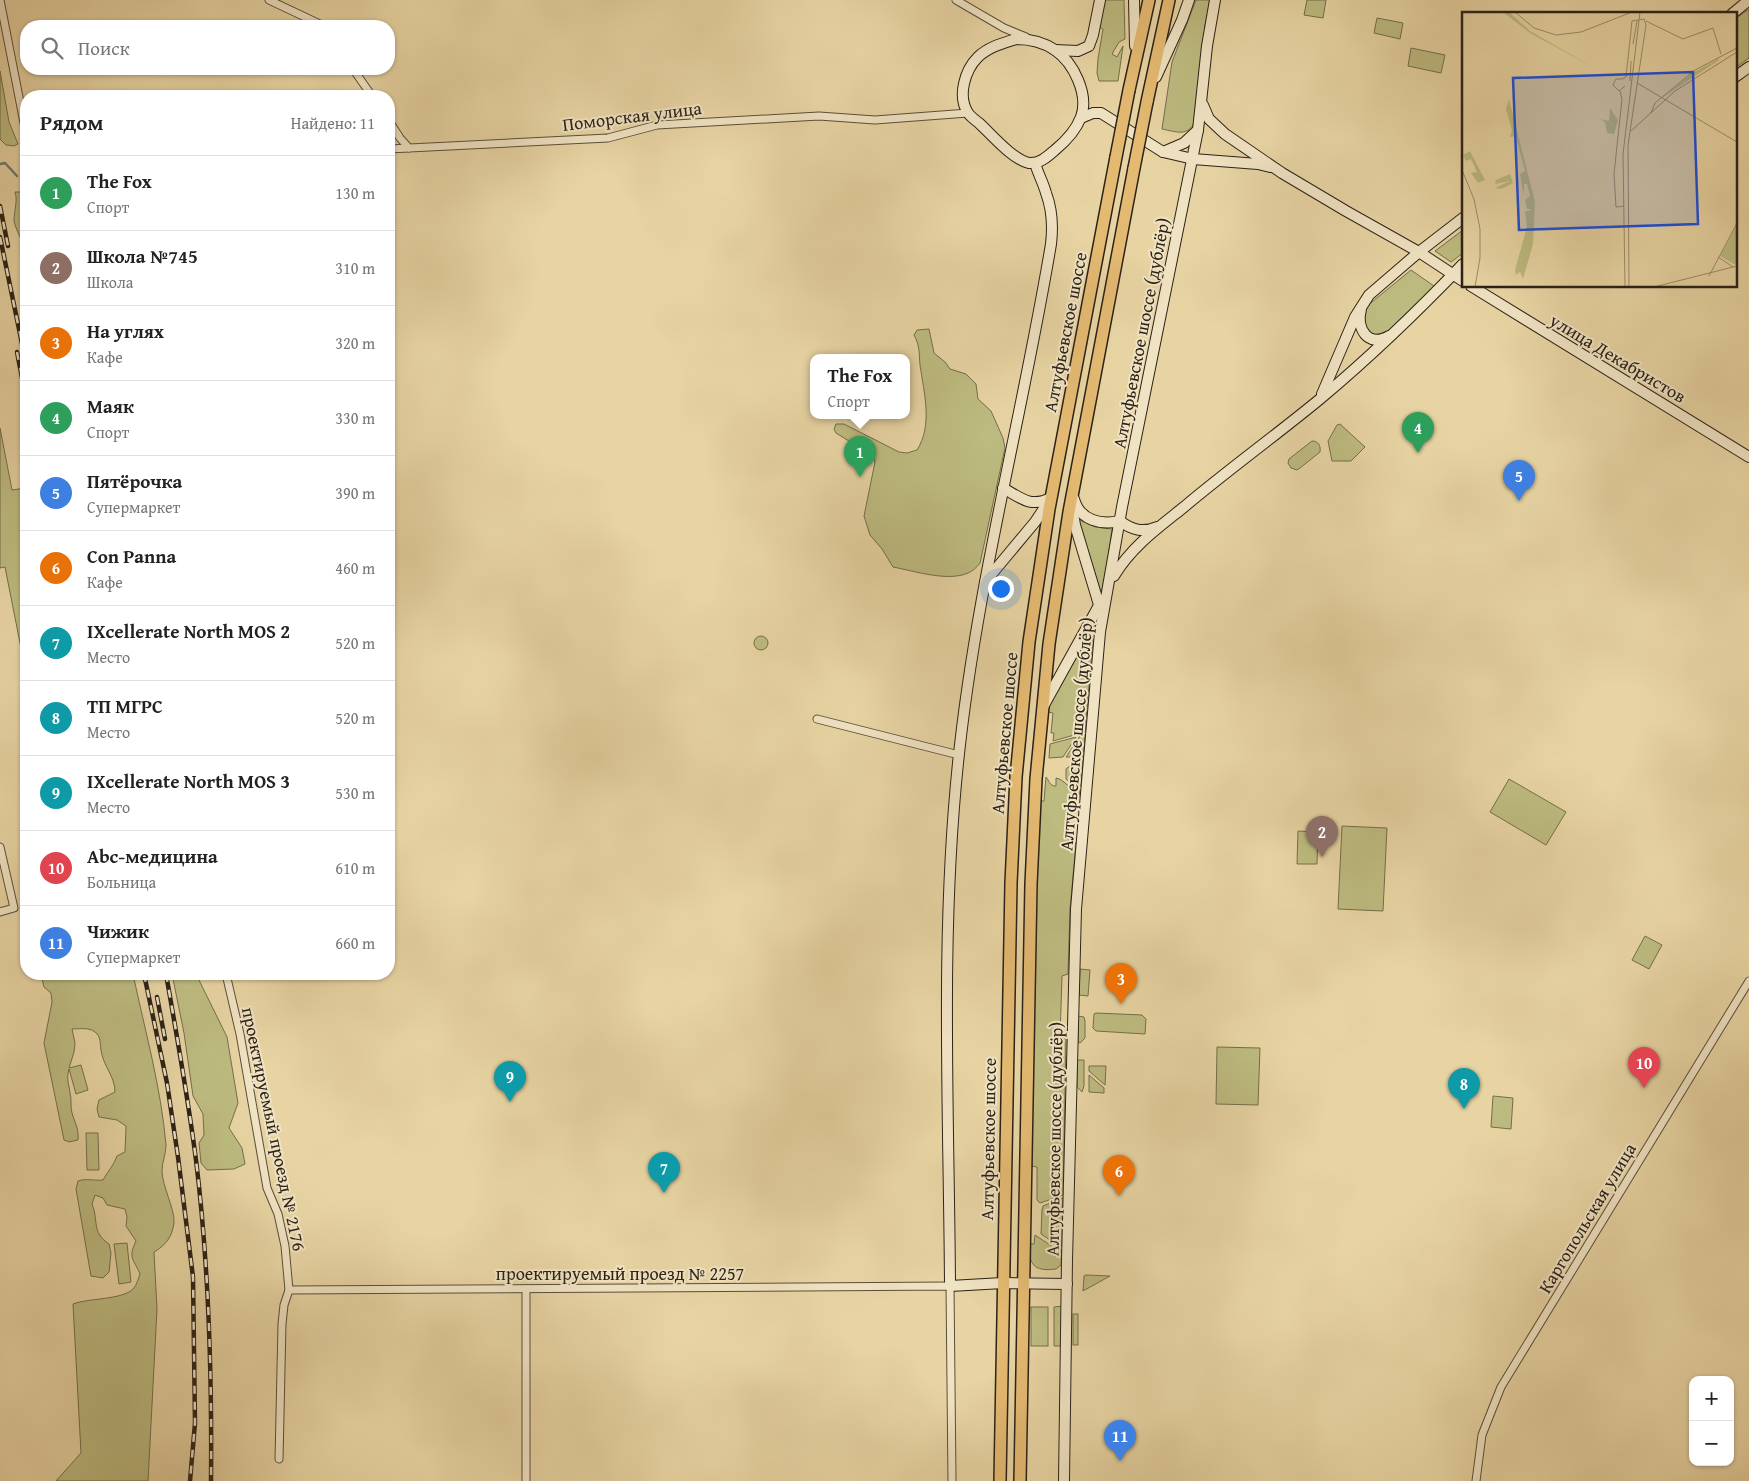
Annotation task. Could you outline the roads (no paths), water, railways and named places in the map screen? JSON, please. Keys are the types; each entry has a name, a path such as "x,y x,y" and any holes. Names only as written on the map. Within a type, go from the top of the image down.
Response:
{"main road":[{"path":"1055,50 1078,50 1089,46 1100,0"},
{"path":"1132,76 1136,37 1134,0"},
{"name":"Алтуфьевское шоссе","path":"1000,1481 1013,825 1029,642 1051,498 1129,90 1149,0"},
{"name":"Алтуфьевское шоссе","path":"1020,1481 1032,860 1043,706 1053,617 1072,493 1134,168 1169,0"},
{"path":"1150,87 1182,20 1189,0"},
{"name":"Алтуфьевское шоссе (дублёр)","path":"1064,1481 1076,909 1101,624 1193,159 1207,46 1215,0"},
{"path":"1734,12 1749,0"},
{"path":"1032,39 1055,50 1075,74 1082,94 1081,118 1068,139 1044,159 1035,163 1028,162 1017,157 968,113 963,102 963,89 968,72 978,56 995,45 1012,40 1032,39"},
{"path":"1736,75 1749,66"},
{"path":"1202,97 1206,114 1213,124 1282,172 1419,252 1462,280"},
{"path":"1081,118 1093,113 1101,114 1163,152 1193,159 1258,164 1282,172"},
{"path":"1163,152 1184,143 1198,130"},
{"path":"1035,163 1049,201 1052,244 984,583 959,755 949,868 947,947 950,1286 1004,1282 1067,1284"},
{"path":"1320,398 1355,317 1369,295 1419,252 1462,219"},
{"path":"1043,706 1100,606 1110,583 1122,563 1162,524 1320,398 1392,334 1462,265"},
{"name":"улица Декабристов","path":"1474,288 1749,457"},
{"path":"1363,304 1360,323 1365,335 1378,339 1392,334"},
{"path":"1002,488 1028,502 1041,503 1051,498"},
{"path":"1072,493 1078,508 1086,517 1098,522 1120,521 1132,530 1142,531 1151,530 1162,524"},
{"path":"1072,493 1075,525 1100,606 1101,624"},
{"path":"984,583 1035,522 1051,498"}],"street":[{"path":"0,0 20,102"},
{"path":"269,0 311,20"},
{"path":"956,0 1004,28 1032,39"},
{"path":"1004,28 1012,40"},
{"path":"357,75 368,90"},
{"name":"Поморская улица","path":"395,149 608,138 657,125 818,116 875,120 968,113"},
{"path":"395,130 409,148"},
{"path":"817,719 959,755"},
{"path":"0,847 14,908 0,912"},
{"name":"проектируемый проезд № 2176","path":"227,980 240,1034 267,1188 278,1214 285,1246 289,1290 284,1305 282,1324 278,1459"},
{"name":"Каргопольская улица","path":"1476,1481 1482,1434 1501,1387 1749,981"},
{"path":"950,1286 952,1481"},
{"name":"проектируемый проезд № 2257","path":"289,1290 950,1286"},
{"path":"526,1289 526,1481"}],"waterway":[{"path":"0,164 5,163 17,176"}],"railway":[{"path":"0,206 8,246"},
{"path":"0,237 20,334"},
{"path":"17,352 20,367"},
{"path":"145,980 167,1083 193,1277 195,1423 190,1481"},
{"path":"167,980 193,1137 204,1240 210,1360 211,1481"},
{"path":"157,997 165,1039"}],"place":[{"name":"Маяк","path":"1418,453"},
{"name":"The Fox","path":"860,477"},
{"name":"Пятёрочка","path":"1519,501"},
{"name":"Школа №745","path":"1322,857"},
{"name":"На углях","path":"1121,1004"},
{"name":"Abc-медицина","path":"1644,1088"},
{"name":"IXcellerate North MOS 3","path":"510,1102"},
{"name":"ТП МГРС","path":"1464,1109"},
{"name":"IXcellerate North MOS 2","path":"664,1193"},
{"name":"Con Panna","path":"1119,1196"},
{"name":"Чижик","path":"1120,1461"}]}
